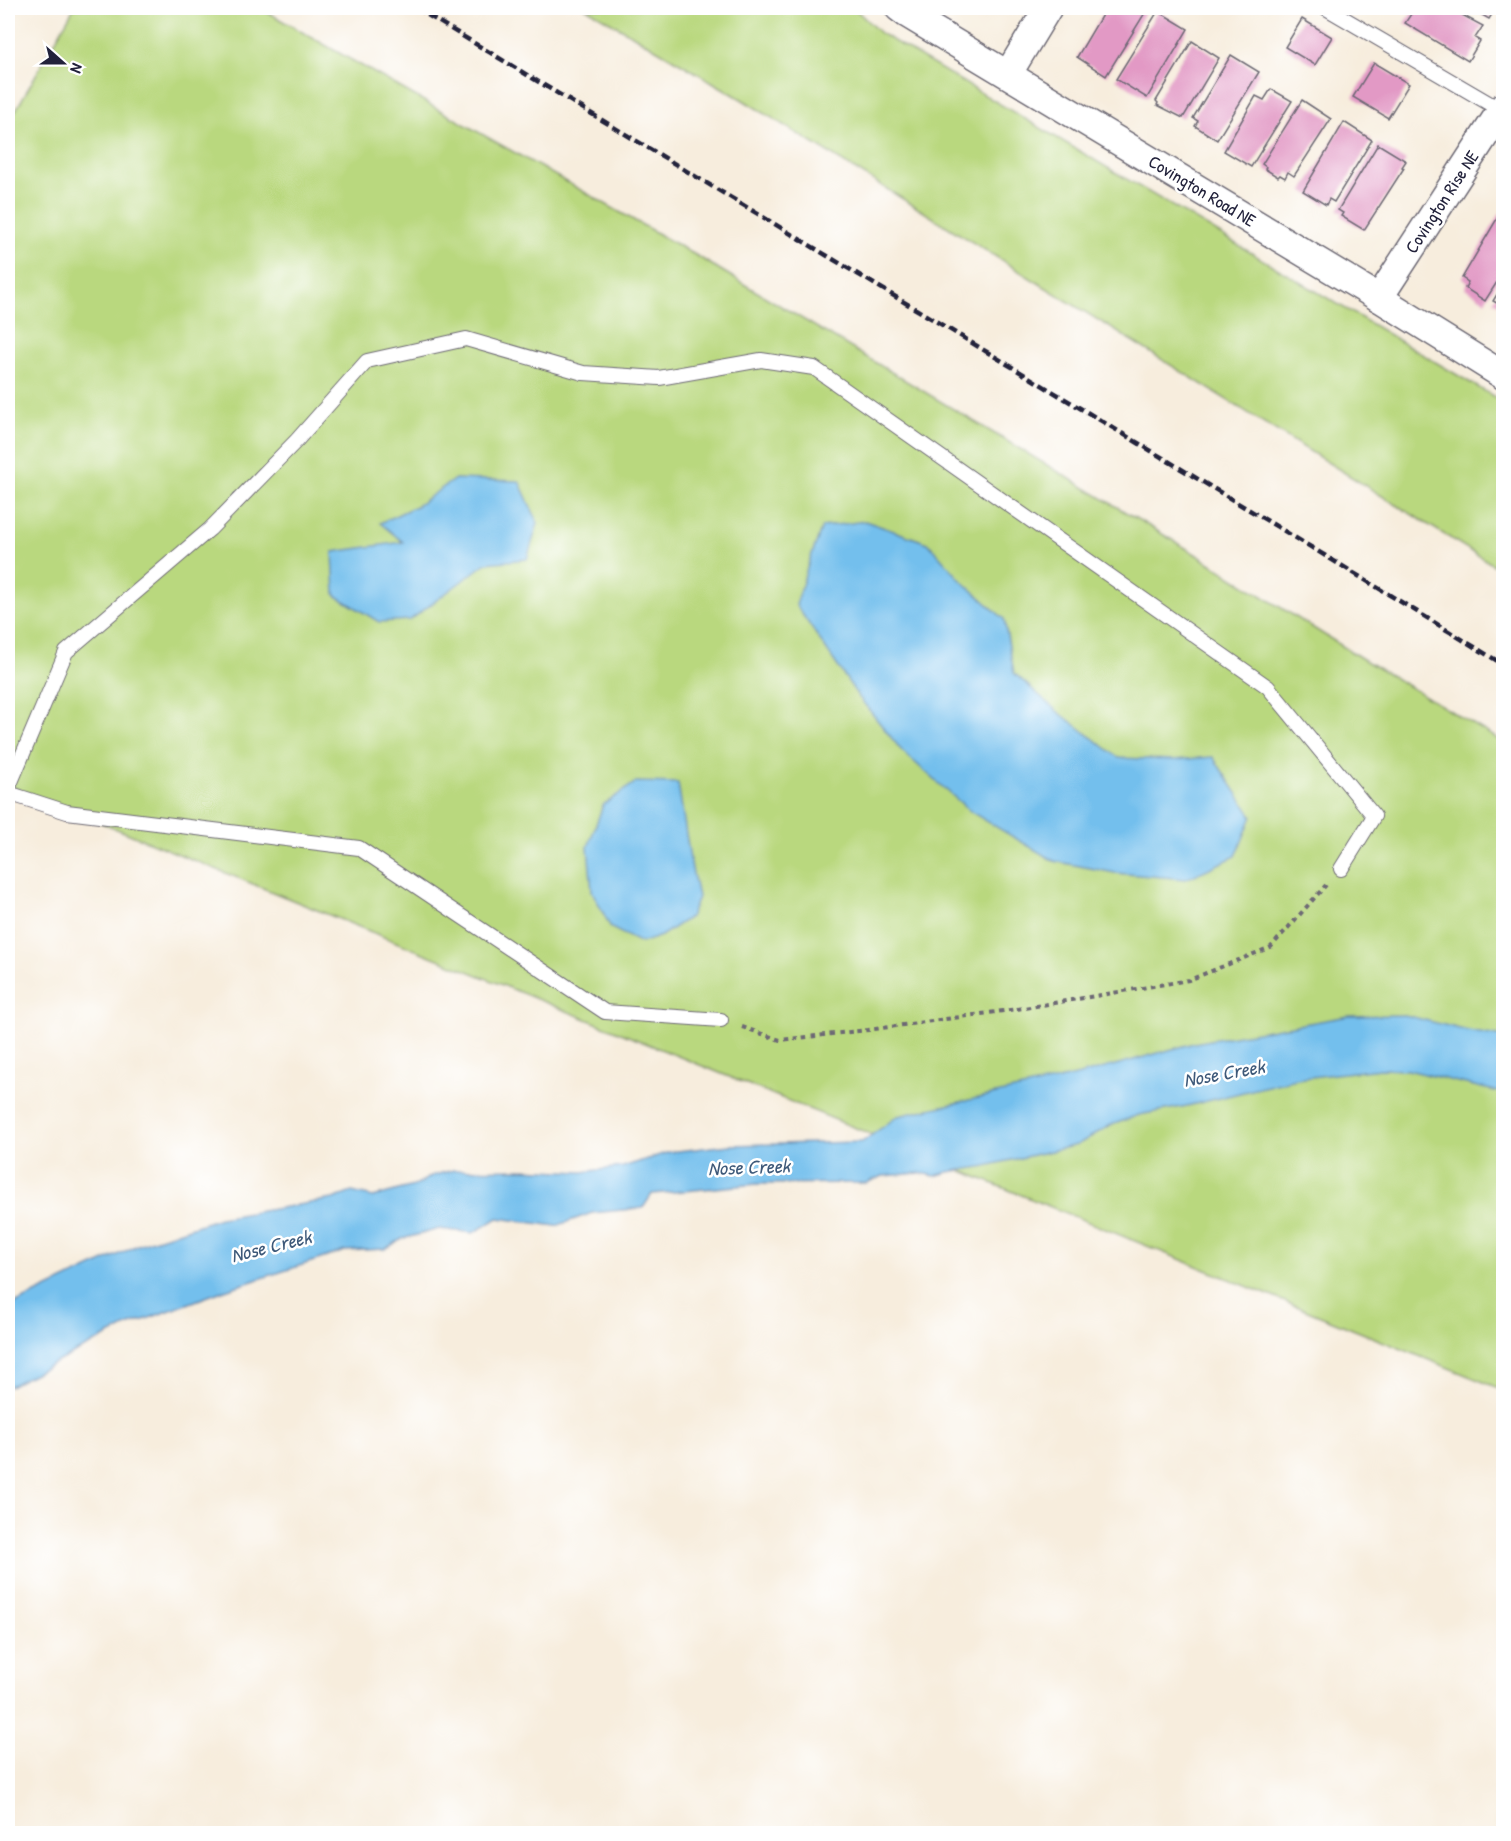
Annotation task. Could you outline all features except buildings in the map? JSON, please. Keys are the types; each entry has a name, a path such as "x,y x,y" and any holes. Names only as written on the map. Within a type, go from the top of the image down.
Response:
{"street":[{"name":"Covington Road NE","path":"899,8 1379,298 1503,376"},
{"path":"1008,74 1048,8"},
{"name":"Covington Rise NE","path":"1379,298 1503,109"}],"lane":[{"path":"1326,8 1503,109"},
{"path":"721,1020 605,1012 359,848 67,812 8,791 66,652 210,529 297,440 367,361 466,339 584,373 659,378 761,360 814,368 1268,687 1374,816 1341,869"}],"path":[{"path":"721,1020 780,1040 1013,1010 1189,980 1271,947 1341,869"}],"green space":[{"path":"74,8 260,8 697,256 1189,550 1366,661 1503,742 1503,1390 8,785 8,124"},
{"path":"586,8 854,8 880,33 1503,402 1503,571 743,100"}],"water":[{"path":"455,479 519,481 538,523 527,559 486,563 410,620 379,622 335,595 333,552 403,542 380,523 418,505"},
{"path":"865,521 928,543 961,580 1004,619 1014,673 1057,711 1119,758 1173,760 1213,757 1252,816 1236,856 1186,879 1115,873 1054,861 971,812 902,751 858,696 796,605 822,527"},
{"path":"636,782 678,783 698,897 690,917 661,936 641,943 611,928 592,891 588,847 603,805"},
{"name":"Nose Creek","path":"1405,1015 1468,1031 1503,1037 1503,1093 1408,1070 1381,1069 1335,1074 1296,1079 1187,1106 1139,1115 1109,1126 1077,1145 935,1176 920,1173 883,1176 866,1183 757,1184 652,1194 643,1208 592,1213 556,1226 498,1218 473,1233 439,1229 402,1239 385,1249 345,1251 225,1290 125,1327 8,1387 8,1307 138,1245 220,1218 333,1199 352,1192 373,1197 417,1185 431,1176 453,1170 522,1169 582,1172 623,1167 669,1152 730,1145 862,1142 898,1116 1076,1076 1194,1043 1349,1016"}],"railway":[{"path":"416,8 1504,665"}]}
